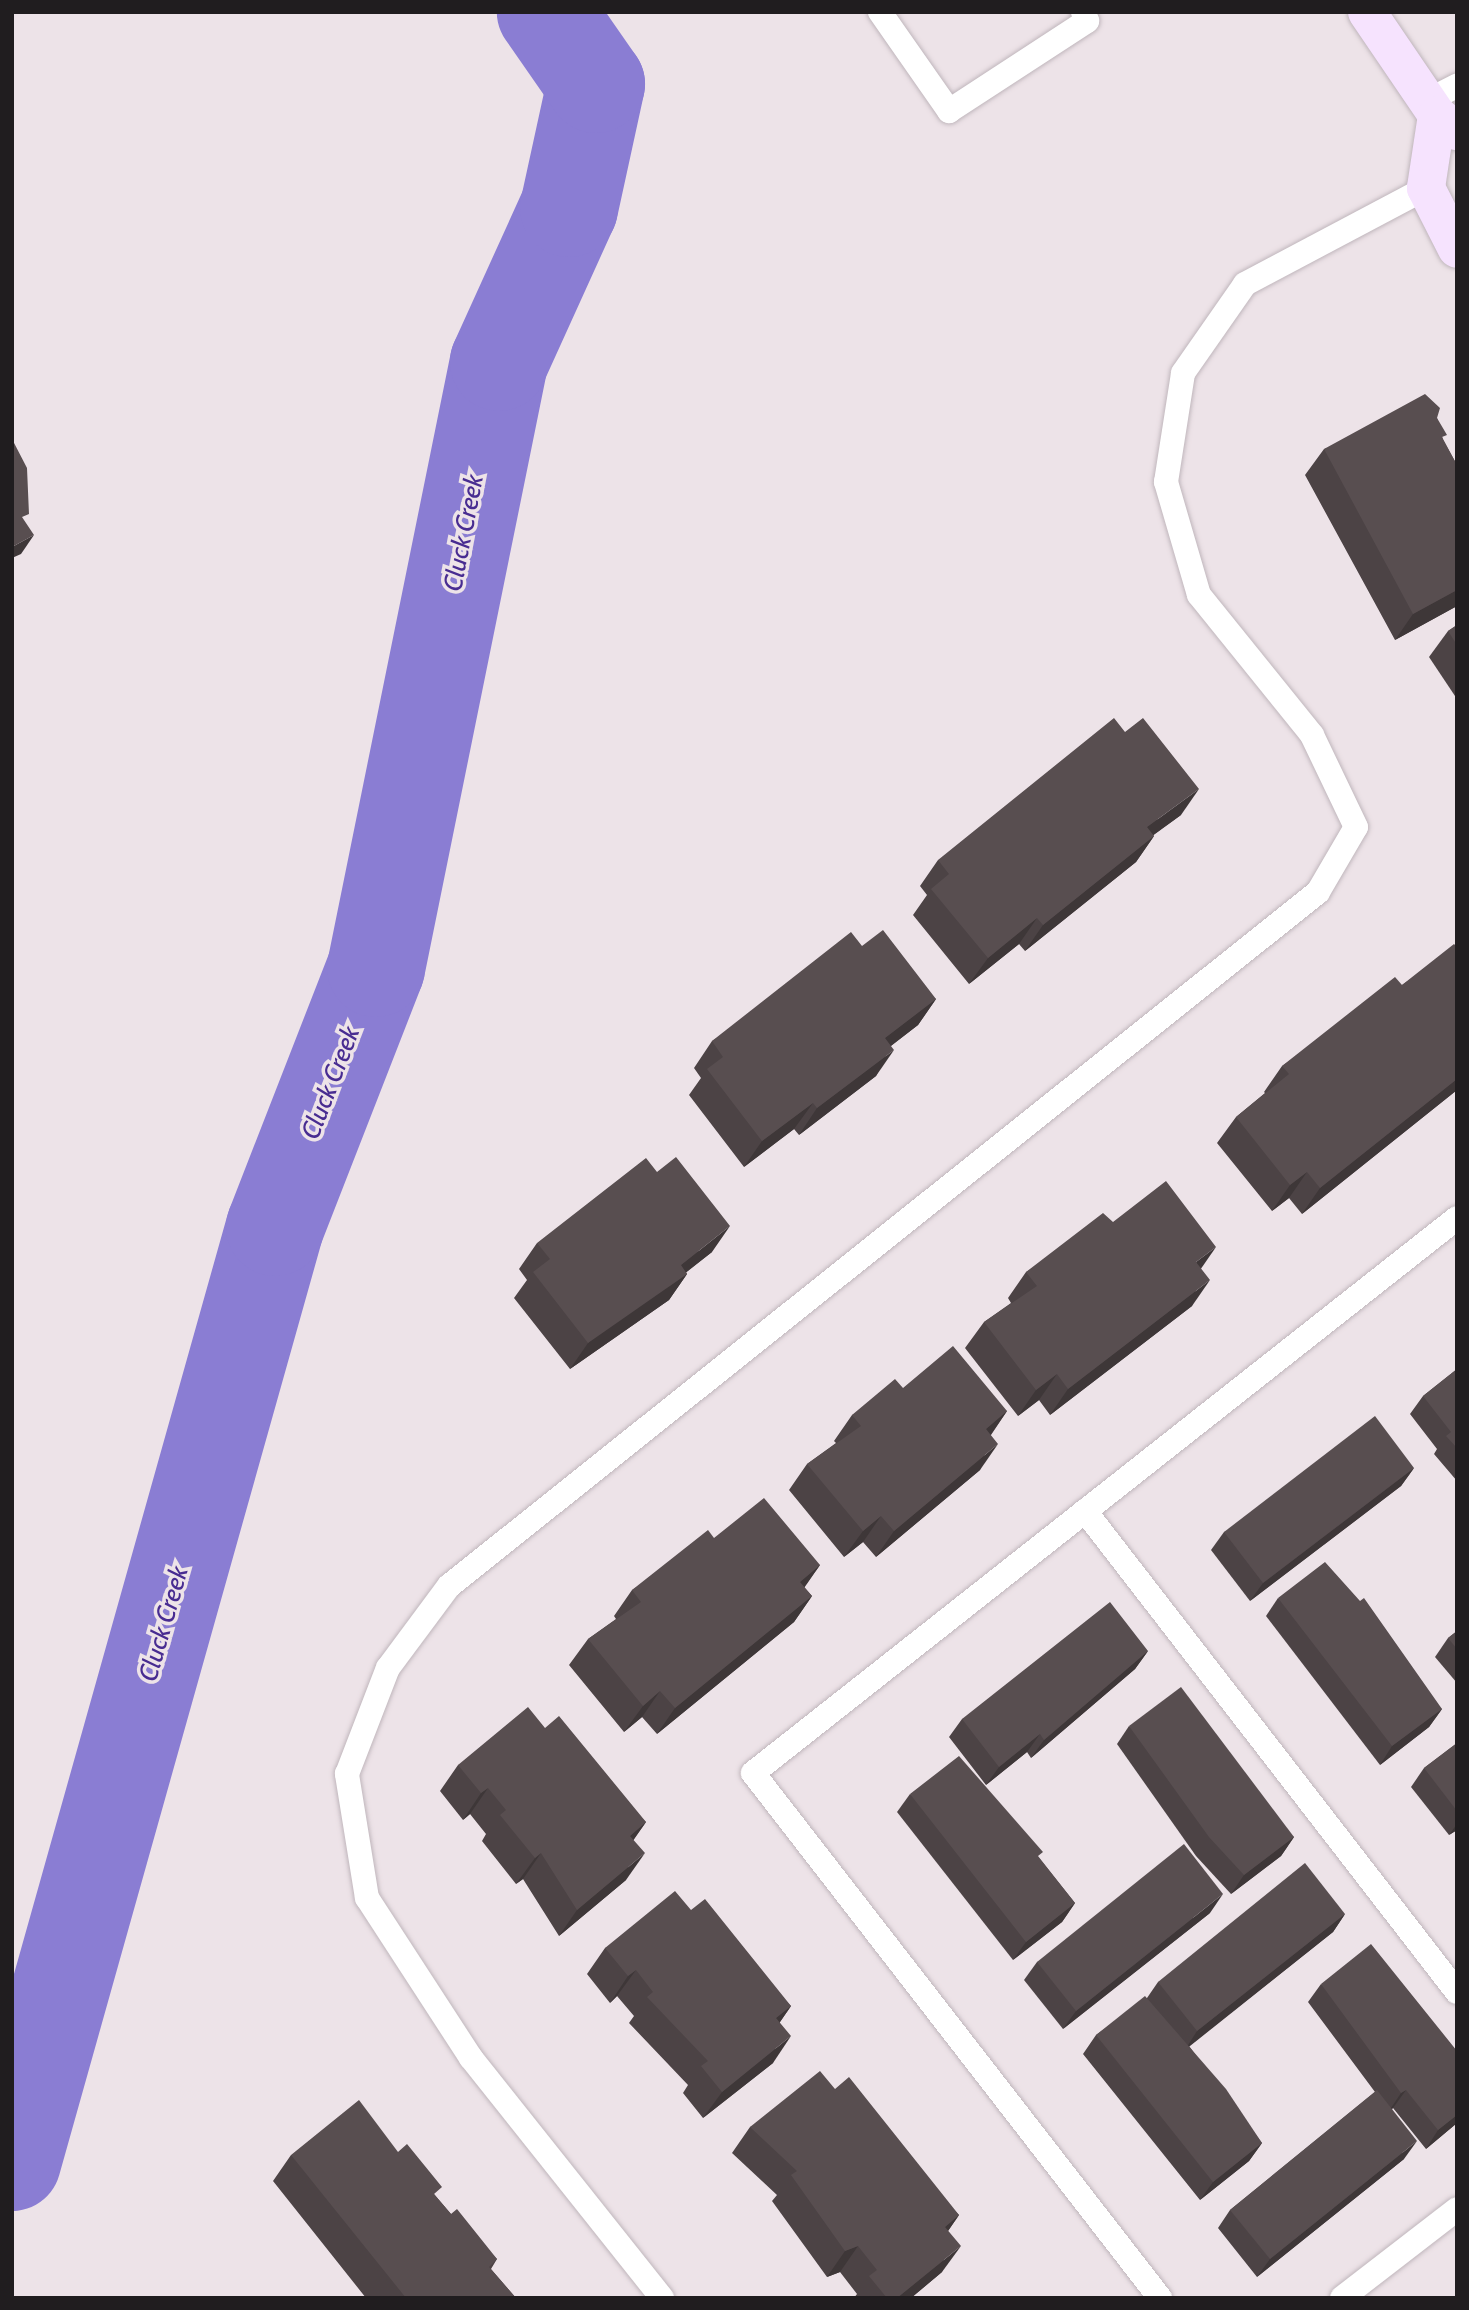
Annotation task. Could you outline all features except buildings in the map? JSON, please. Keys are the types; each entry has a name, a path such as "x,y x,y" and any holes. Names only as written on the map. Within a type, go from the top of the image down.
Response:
{"street":[{"path":"1367,12 1444,108 1426,188 1457,249"}],"lane":[{"path":"880,12 949,111 1087,21 1083,12"},
{"path":"662,2298 471,2058 367,1898 347,1774 388,1668 449,1586 1318,892 1356,827 1312,734 1199,595 1166,482 1168,468 1183,373 1245,284 1426,188"},
{"path":"1160,2298 753,1773 1454,1226"},
{"path":"1086,1511 1457,1992"},
{"path":"1342,2298 1457,2209"}],"waterway":[{"name":"Cluck Creek","path":"12,2162 275,1227 376,968 499,362 569,208 596,84 546,12"}]}
